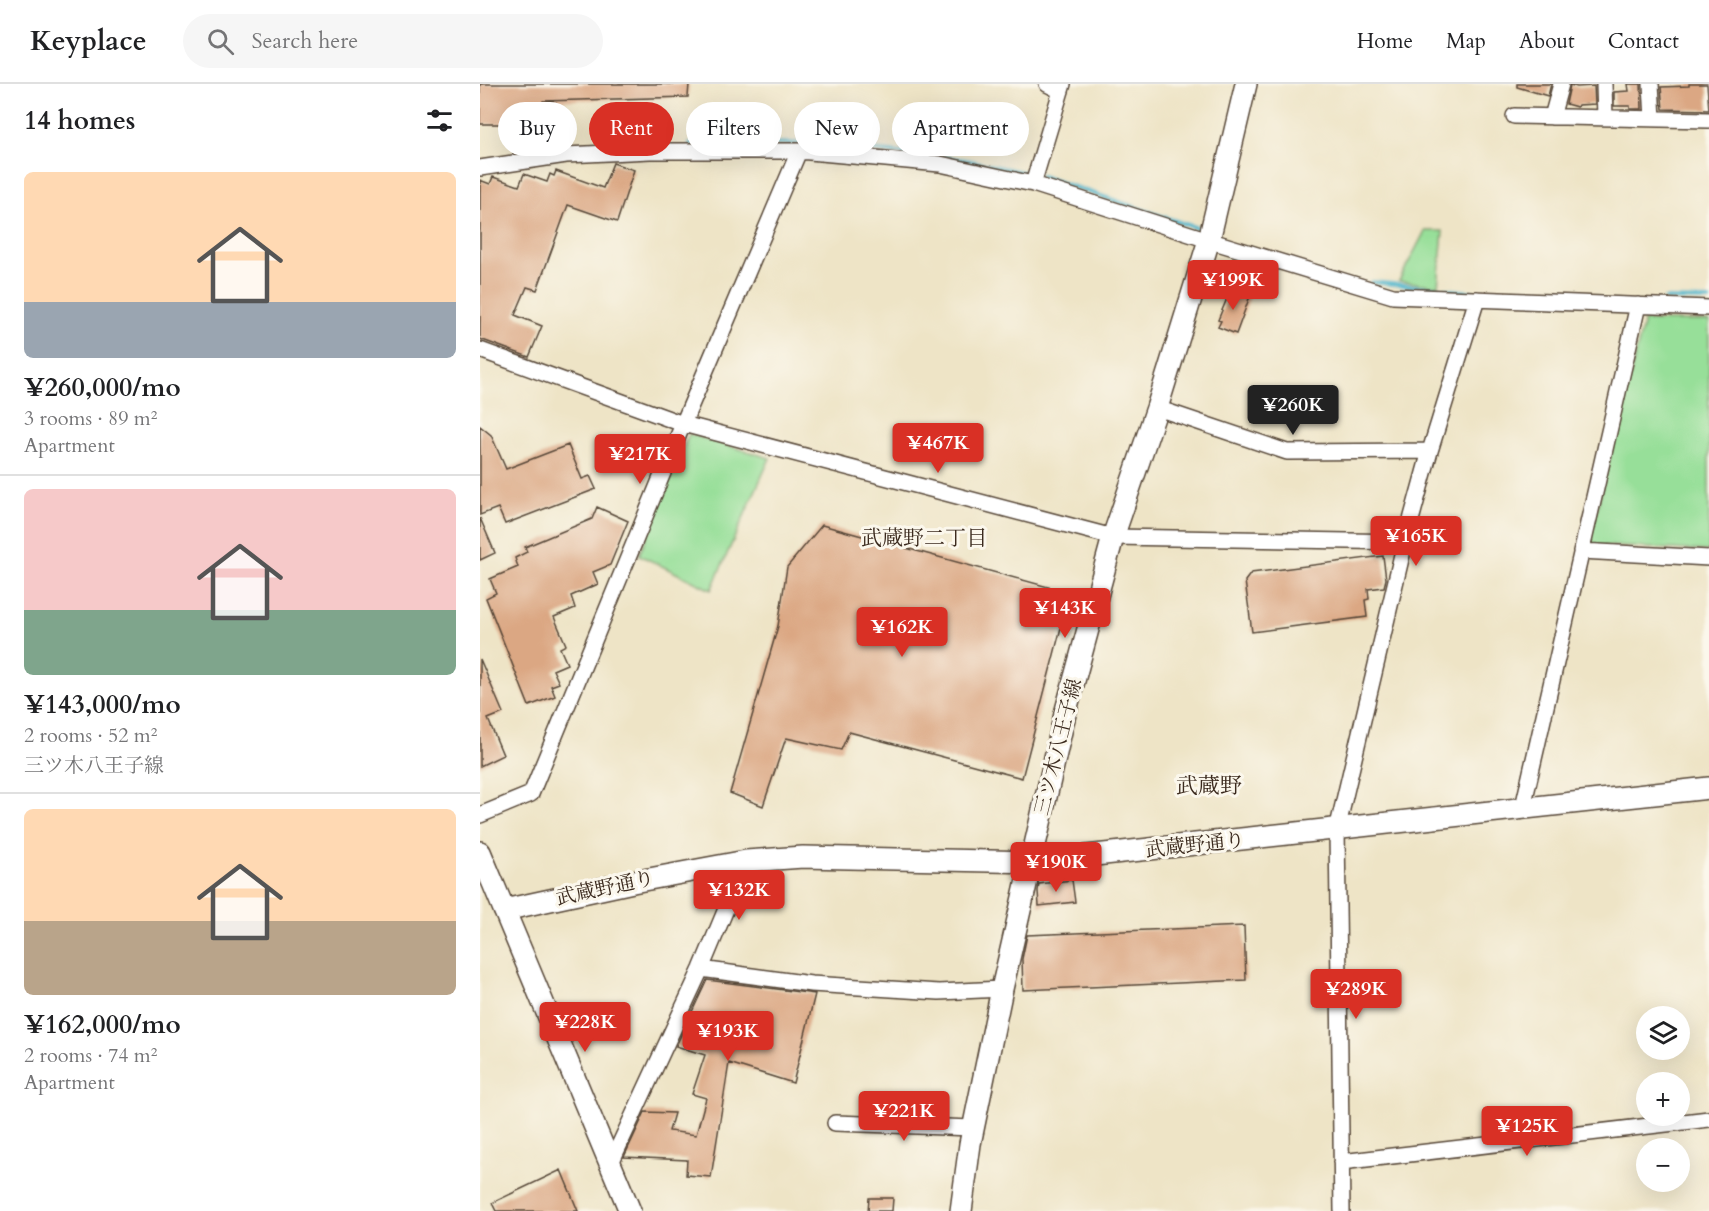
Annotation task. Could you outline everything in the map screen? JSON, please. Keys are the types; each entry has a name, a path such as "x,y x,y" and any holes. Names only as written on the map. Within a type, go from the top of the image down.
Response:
{"street":[{"path":"1035,178 1062,87 1047,84"},
{"name":"三ツ木八王子線","path":"960,1211 973,1128 1002,989 1065,714 1113,537 1157,408 1209,240 1246,84"},
{"path":"1552,117 1561,84"},
{"path":"1604,84 1605,118"},
{"path":"1651,84 1653,119"},
{"path":"1514,116 1709,120"},
{"path":"480,168 566,155 794,151"},
{"path":"480,815 531,794 683,424 797,156"},
{"path":"878,156 942,160 1035,178 1209,240 1393,296 1709,308"},
{"path":"1342,1211 1337,830 1405,542 1430,451 1477,299"},
{"path":"1523,807 1638,305"},
{"path":"480,350 683,424 1113,537 1405,542"},
{"path":"1157,408 1287,452 1430,451"},
{"path":"1581,551 1709,558"},
{"name":"武蔵野通り","path":"504,910 676,873 746,861 803,857 1031,862 1709,788"},
{"path":"480,852 630,1211"},
{"path":"610,1165 701,969 746,861"},
{"path":"701,969 811,984 939,992 1002,989"},
{"path":"1341,1162 1709,1119"},
{"path":"835,1123 973,1128"}],"green space":[{"path":"1425,231 1443,231 1438,286 1399,281"},
{"path":"1644,321 1709,321 1709,551 1588,545"},
{"path":"689,434 770,458 711,590 639,555"}],"building":[{"path":"480,84 689,84 688,97 498,102 498,124 480,124"},
{"path":"1517,84 1551,84 1548,96 1517,87"},
{"path":"1628,84 1641,84 1642,109 1614,106 1614,92 1629,91"},
{"path":"1689,84 1707,84 1709,110 1663,109 1661,87 1689,86"},
{"path":"1570,85 1594,86 1595,104 1578,105 1577,107 1566,104"},
{"path":"613,163 634,170 617,222 568,205 537,290 527,287 515,315 542,326 529,357 480,339 480,180 490,184 493,177 519,186 524,174 547,182 550,174 554,176 556,171 603,188"},
{"path":"1231,289 1250,296 1236,334 1218,327 1221,321 1218,320"},
{"path":"480,426 491,435 506,469 568,445 582,479 590,476 596,489 505,524 498,508 480,515"},
{"path":"597,507 628,521 610,565 593,572 598,584 571,596 575,608 554,617 566,645 560,648 567,664 553,670 559,683 551,686 555,696 529,706 486,598 496,593 490,579 518,567 515,558 527,552 525,547 592,519"},
{"path":"480,518 495,553 480,560"},
{"path":"822,525 1070,593 1022,778 849,732 841,750 786,738 763,806 730,793 778,626 787,567"},
{"path":"1383,556 1386,579 1384,587 1368,589 1369,599 1365,600 1367,617 1252,632 1245,581 1251,573"},
{"path":"480,659 503,713 488,719 503,755 480,766"},
{"path":"1072,880 1075,902 1039,906 1039,884"},
{"path":"1244,926 1246,980 1023,990 1022,959 1027,935"},
{"path":"707,980 815,994 793,1083 729,1063 711,1177 686,1175 687,1160 624,1157 645,1112 674,1113 669,1131 696,1135 706,1098 692,1094 705,1055 676,1046"},
{"path":"561,1170 578,1211 496,1211 492,1203"},
{"path":"869,1198 893,1198 892,1211 868,1211"}],"waterway":[{"path":"782,143 806,143 892,152"},
{"path":"577,147 589,145"},
{"path":"944,157 1031,174"},
{"path":"1041,176 1200,229"},
{"path":"1372,282 1472,292"},
{"path":"1665,299 1709,300"}],"district":[{"name":"武蔵野二丁目","path":"924,538"},
{"name":"武蔵野","path":"1209,786"}]}
